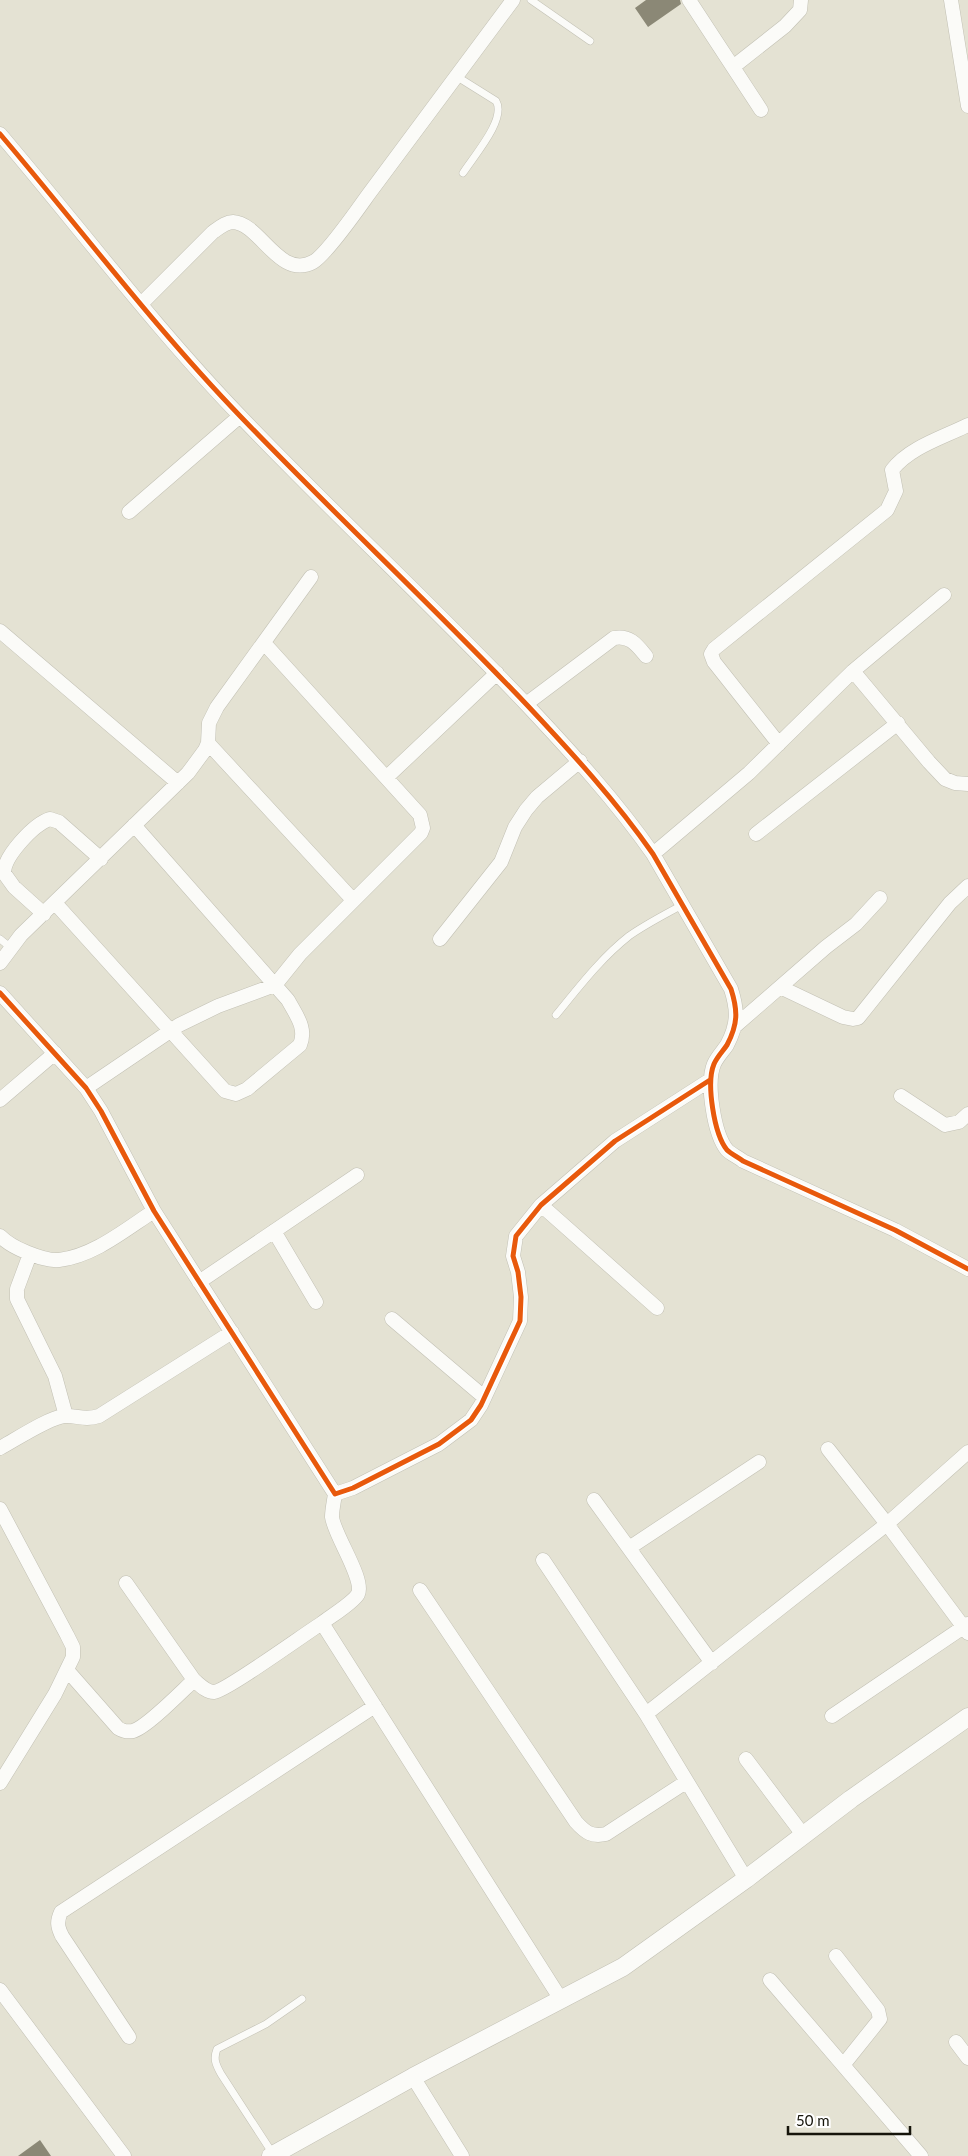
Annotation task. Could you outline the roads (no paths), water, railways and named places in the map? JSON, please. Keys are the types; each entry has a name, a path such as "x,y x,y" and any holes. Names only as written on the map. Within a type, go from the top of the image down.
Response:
{"street":[{"path":"141,304 213,232 226,224 234,222 242,225 278,256 294,265 313,262 321,256 513,0"},
{"path":"689,0 761,110"},
{"path":"733,67 785,26 800,10 801,0"},
{"path":"951,0 968,106"},
{"path":"0,134 141,304 240,416 497,673 580,761 653,854 731,989 737,1013 734,1027 727,1044 715,1064 710,1080 720,1139 728,1151 743,1161 895,1230 968,1269"},
{"path":"129,512 240,416"},
{"path":"779,744 714,662 711,654 714,649 887,510 896,491 892,470 898,462 909,453 968,425"},
{"path":"0,964 5,943 56,904 178,783 200,758 208,743 209,723 217,707 311,577"},
{"path":"653,854 749,773 854,672 944,595"},
{"path":"0,631 178,783"},
{"path":"526,704 614,638 628,638 634,641 646,656"},
{"path":"86,1088 169,1031 218,1006 275,985 300,954 421,833 423,828 420,815 387,777 340,730 264,643"},
{"path":"854,672 929,762 945,778 954,783 968,784"},
{"path":"387,777 497,673"},
{"path":"756,834 898,723"},
{"path":"208,743 353,900"},
{"path":"440,939 501,862 515,826 526,810 537,797 580,761"},
{"path":"44,914 14,887 4,873 7,860 34,827 50,819 59,822 101,859"},
{"path":"56,904 225,1091 236,1094 247,1089 300,1045 304,1036 302,1028 288,1000 134,825"},
{"path":"780,988 843,1017 858,1018 950,904 968,886"},
{"path":"734,1027 826,947 856,924 880,898"},
{"path":"0,993 86,1088 101,1111 154,1211 335,1494 332,1518 359,1589 358,1595 322,1623 219,1690 213,1692 204,1689 194,1680 126,1583"},
{"path":"0,1100 55,1052"},
{"path":"335,1494 353,1488 447,1438 471,1420 520,1321 519,1281 513,1256 516,1236 541,1205 615,1141 710,1080"},
{"path":"901,1096 945,1125 959,1122 968,1114"},
{"path":"198,1282 357,1175"},
{"path":"541,1205 656,1308"},
{"path":"0,1236 11,1246 30,1254 43,1259 58,1260 73,1257 101,1245 154,1211"},
{"path":"274,1231 316,1302"},
{"path":"30,1254 17,1289 17,1299 55,1376 66,1416"},
{"path":"392,1319 484,1397"},
{"path":"0,1448 55,1418 66,1416 90,1419 99,1416 232,1332"},
{"path":"828,1449 967,1628 832,1716"},
{"path":"646,1714 887,1524 968,1452"},
{"path":"629,1548 759,1462"},
{"path":"594,1500 712,1663"},
{"path":"0,1509 73,1647 73,1657 55,1694 0,1783"},
{"path":"543,1560 646,1714 746,1879"},
{"path":"420,1590 576,1822 588,1834 596,1836 606,1834 686,1782"},
{"path":"322,1623 560,1998"},
{"path":"67,1670 118,1728 125,1732 135,1730 146,1722 194,1680"},
{"path":"129,2037 62,1936 58,1927 58,1919 61,1912 375,1706"},
{"path":"272,2155 413,2076 623,1966 746,1879 851,1799 968,1717"},
{"path":"746,1759 804,1836"},
{"path":"836,1956 878,2010 880,2019 844,2064"},
{"path":"770,1980 921,2156"},
{"path":"0,1990 124,2156"},
{"path":"956,2042 968,2058"},
{"path":"413,2076 462,2156"}],"lane":[{"path":"531,0 590,41"},
{"path":"456,76 496,101 499,106 496,122 463,172"},
{"path":"556,1014 610,953 646,924 682,905"},
{"path":"272,2155 221,2074 214,2057 217,2049 266,2024 302,1999"}]}
